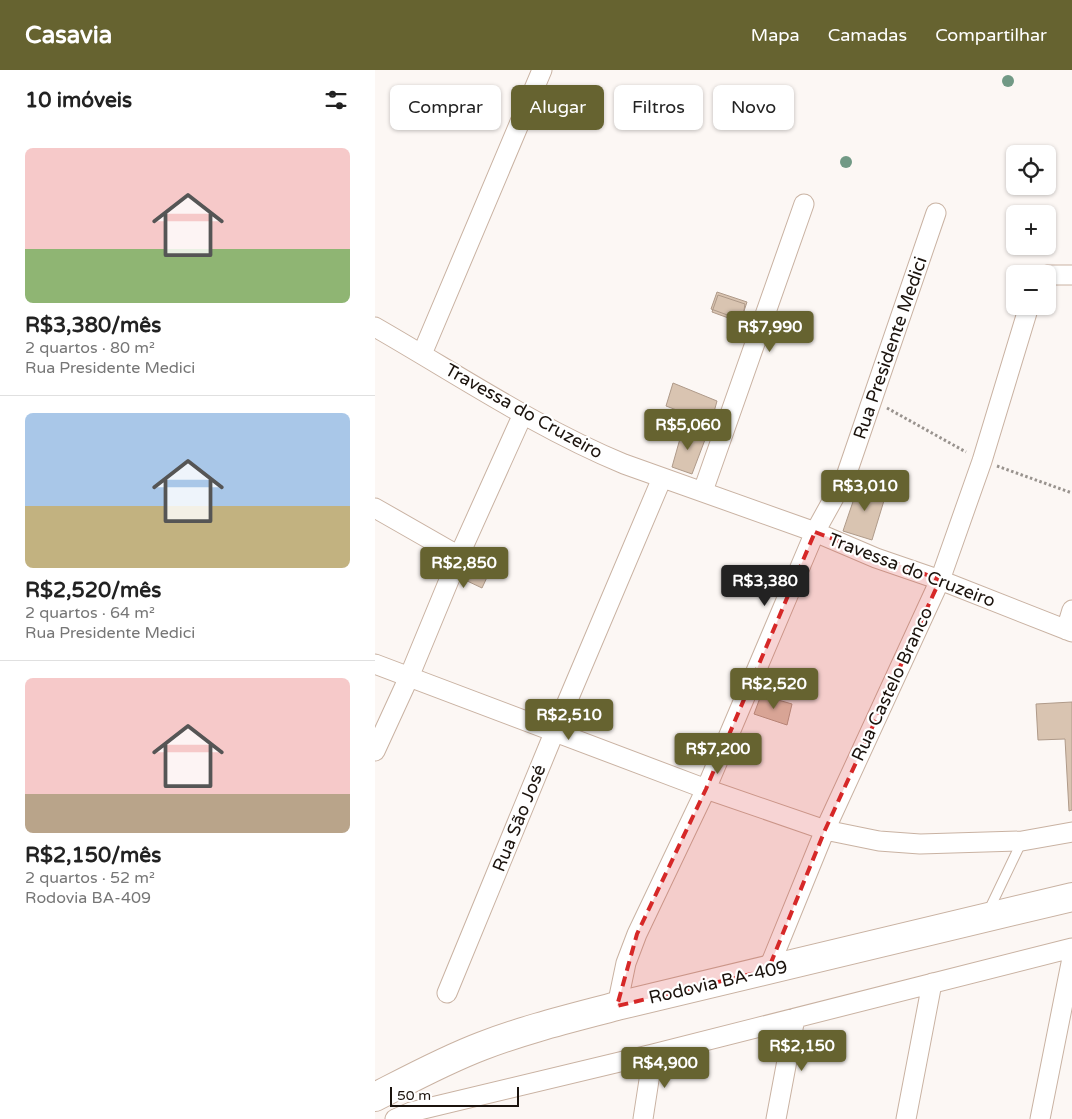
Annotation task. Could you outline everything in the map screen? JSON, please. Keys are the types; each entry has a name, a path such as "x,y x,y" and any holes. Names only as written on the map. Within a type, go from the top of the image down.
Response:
{"main road":[{"name":"Rodovia BA-409","path":"375,1097 420,1073 482,1046 552,1024 617,1006 1072,897"}],"street":[{"path":"422,354 542,70"},
{"path":"703,491 804,204"},
{"name":"Rua Presidente Medici","path":"617,1006 626,963 637,934 706,789 815,532 846,476 936,213"},
{"path":"1056,276 1072,275"},
{"name":"Rua Castelo Branco","path":"768,970 825,830 940,580 982,461 1026,315"},
{"name":"Travessa do Cruzeiro","path":"375,327 523,414 594,452 815,532 876,558 940,580 1069,631"},
{"path":"375,751 523,414"},
{"name":"Rua São José","path":"447,993 662,478"},
{"path":"375,508 459,556"},
{"path":"1069,631 1072,610"},
{"path":"375,664 554,733 706,789 825,830 879,841 920,844 1022,841 1072,832"},
{"path":"395,1119 411,1112 653,1054 1072,948"},
{"path":"1040,1119 1072,958"},
{"path":"906,1119 932,983"},
{"path":"775,1119 795,1018"},
{"path":"643,1119 653,1054"}],"lane":[{"path":"985,918 1022,841"}],"highlighted area":[{"path":"815,532 940,580 825,830 768,970 617,1006 637,934 706,789"}],"building":[{"path":"717,292 747,302 741,320 711,309"},
{"path":"718,295 745,304 742,323 712,312"},
{"path":"673,383 717,401 711,423 666,406"},
{"path":"683,428 706,437 692,474 672,467"},
{"path":"859,484 886,494 872,540 843,531"},
{"path":"470,565 489,573 482,588 463,579"},
{"path":"761,695 792,704 787,725 754,714"},
{"path":"1072,702 1072,810 1069,811 1065,739 1038,740 1036,704"}]}
